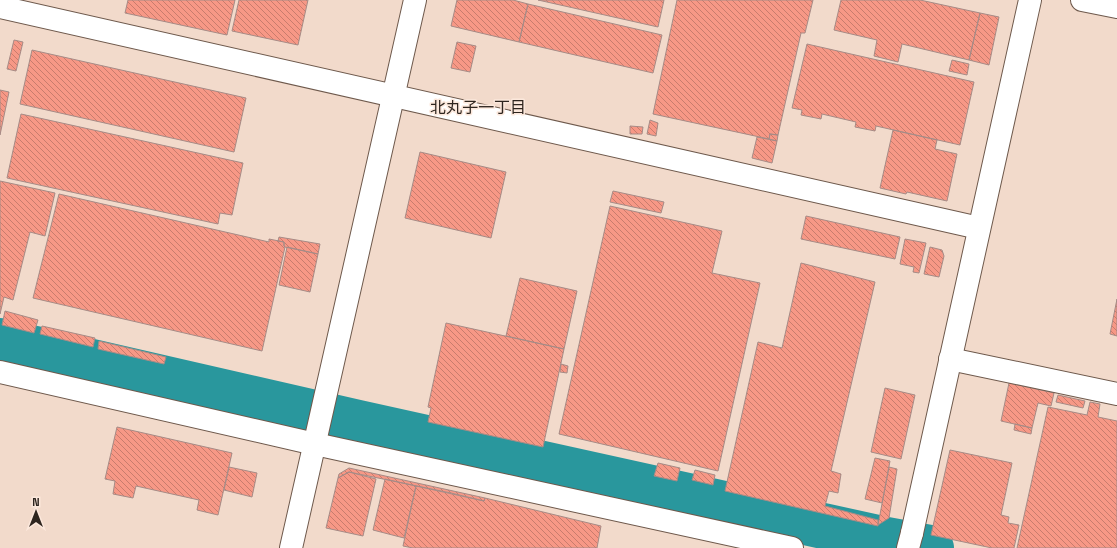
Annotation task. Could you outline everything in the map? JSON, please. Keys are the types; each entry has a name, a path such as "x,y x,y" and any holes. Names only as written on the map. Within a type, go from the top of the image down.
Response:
{"street":[{"path":"291,548 415,0"},
{"path":"910,540 1030,0"},
{"path":"1082,0 1117,7"},
{"path":"0,7 979,228"},
{"path":"950,359 1117,394"},
{"path":"0,372 316,437 792,548"}],"building":[{"path":"128,0 235,0 227,35 125,13"},
{"path":"239,0 308,0 298,45 232,31"},
{"path":"457,0 513,0 528,4 519,42 451,26"},
{"path":"538,0 664,0 658,27"},
{"path":"677,0 813,0 805,33 801,33 778,135 770,134 769,139 653,114"},
{"path":"841,0 920,0 980,13 969,60 902,44 898,62 874,56 877,40 834,30"},
{"path":"528,4 662,35 653,73 519,42"},
{"path":"980,13 999,17 989,65 969,60"},
{"path":"14,40 23,42 16,71 7,69"},
{"path":"457,42 476,46 470,72 451,68"},
{"path":"807,44 974,82 960,145 876,126 875,131 855,127 856,122 822,114 821,119 801,115 802,110 792,108"},
{"path":"32,50 246,98 234,152 20,104"},
{"path":"952,60 969,64 967,75 949,71"},
{"path":"0,90 9,92 0,135"},
{"path":"21,114 243,163 232,215 220,213 218,224 7,178"},
{"path":"650,120 658,123 656,136 647,134"},
{"path":"630,126 643,127 642,134 630,134"},
{"path":"893,130 937,140 935,149 957,154 947,201 907,192 906,194 880,188"},
{"path":"770,134 778,135 777,141 769,139"},
{"path":"757,137 777,141 772,163 752,158"},
{"path":"420,152 506,172 491,238 405,218"},
{"path":"0,181 55,193 45,236 30,232 13,300 4,297 0,314"},
{"path":"613,191 664,202 661,213 610,202"},
{"path":"59,194 269,242 269,239 284,242 285,247 262,351 33,298"},
{"path":"610,206 722,231 712,273 760,283 718,471 559,434"},
{"path":"806,216 900,237 895,259 801,239"},
{"path":"279,237 320,244 318,254 285,247 284,242 278,241"},
{"path":"905,239 926,243 919,273 913,272 914,267 900,264"},
{"path":"287,247 318,254 310,292 279,285"},
{"path":"930,247 942,250 944,256 939,277 924,274"},
{"path":"801,263 875,282 831,471 841,474 838,493 829,491 825,506 878,520 878,526 725,491 758,342 782,348"},
{"path":"520,278 577,291 564,349 506,336"},
{"path":"1117,299 1117,336 1110,334"},
{"path":"5,311 38,320 34,333 2,325"},
{"path":"446,323 564,349 543,447 428,422 431,408 428,407"},
{"path":"42,326 95,338 93,347 40,334"},
{"path":"99,341 166,357 164,364 98,349"},
{"path":"561,364 568,366 567,373 560,372"},
{"path":"1009,383 1054,393 1051,406 1038,403 1032,428 1001,421"},
{"path":"885,388 915,395 901,459 871,452"},
{"path":"1058,395 1085,401 1083,408 1056,402"},
{"path":"1090,402 1100,404 1098,417 1117,421 1117,548 1017,548 1048,407 1087,415"},
{"path":"1015,424 1032,428 1031,434 1014,430"},
{"path":"117,427 232,453 218,515 197,510 199,500 136,486 133,498 113,494 115,481 105,479"},
{"path":"950,450 1012,463 1001,515 1009,517 1008,523 1019,525 1014,548 992,548 931,535"},
{"path":"875,458 890,461 882,503 865,499"},
{"path":"658,463 680,468 677,481 654,476"},
{"path":"229,467 257,473 252,497 224,490"},
{"path":"889,467 897,469 889,518 878,525"},
{"path":"349,468 485,498 484,501 349,472 338,478 339,474"},
{"path":"695,470 715,475 713,485 692,480"},
{"path":"349,472 376,479 363,536 326,528 338,478"},
{"path":"385,479 416,486 404,538 373,530"},
{"path":"416,486 484,501 485,498 601,526 597,548 413,548 403,546"}],"waterway":[{"path":"0,341 358,423 882,539 931,548"}],"district":[{"name":"北丸子一丁目","path":"478,107"}]}
